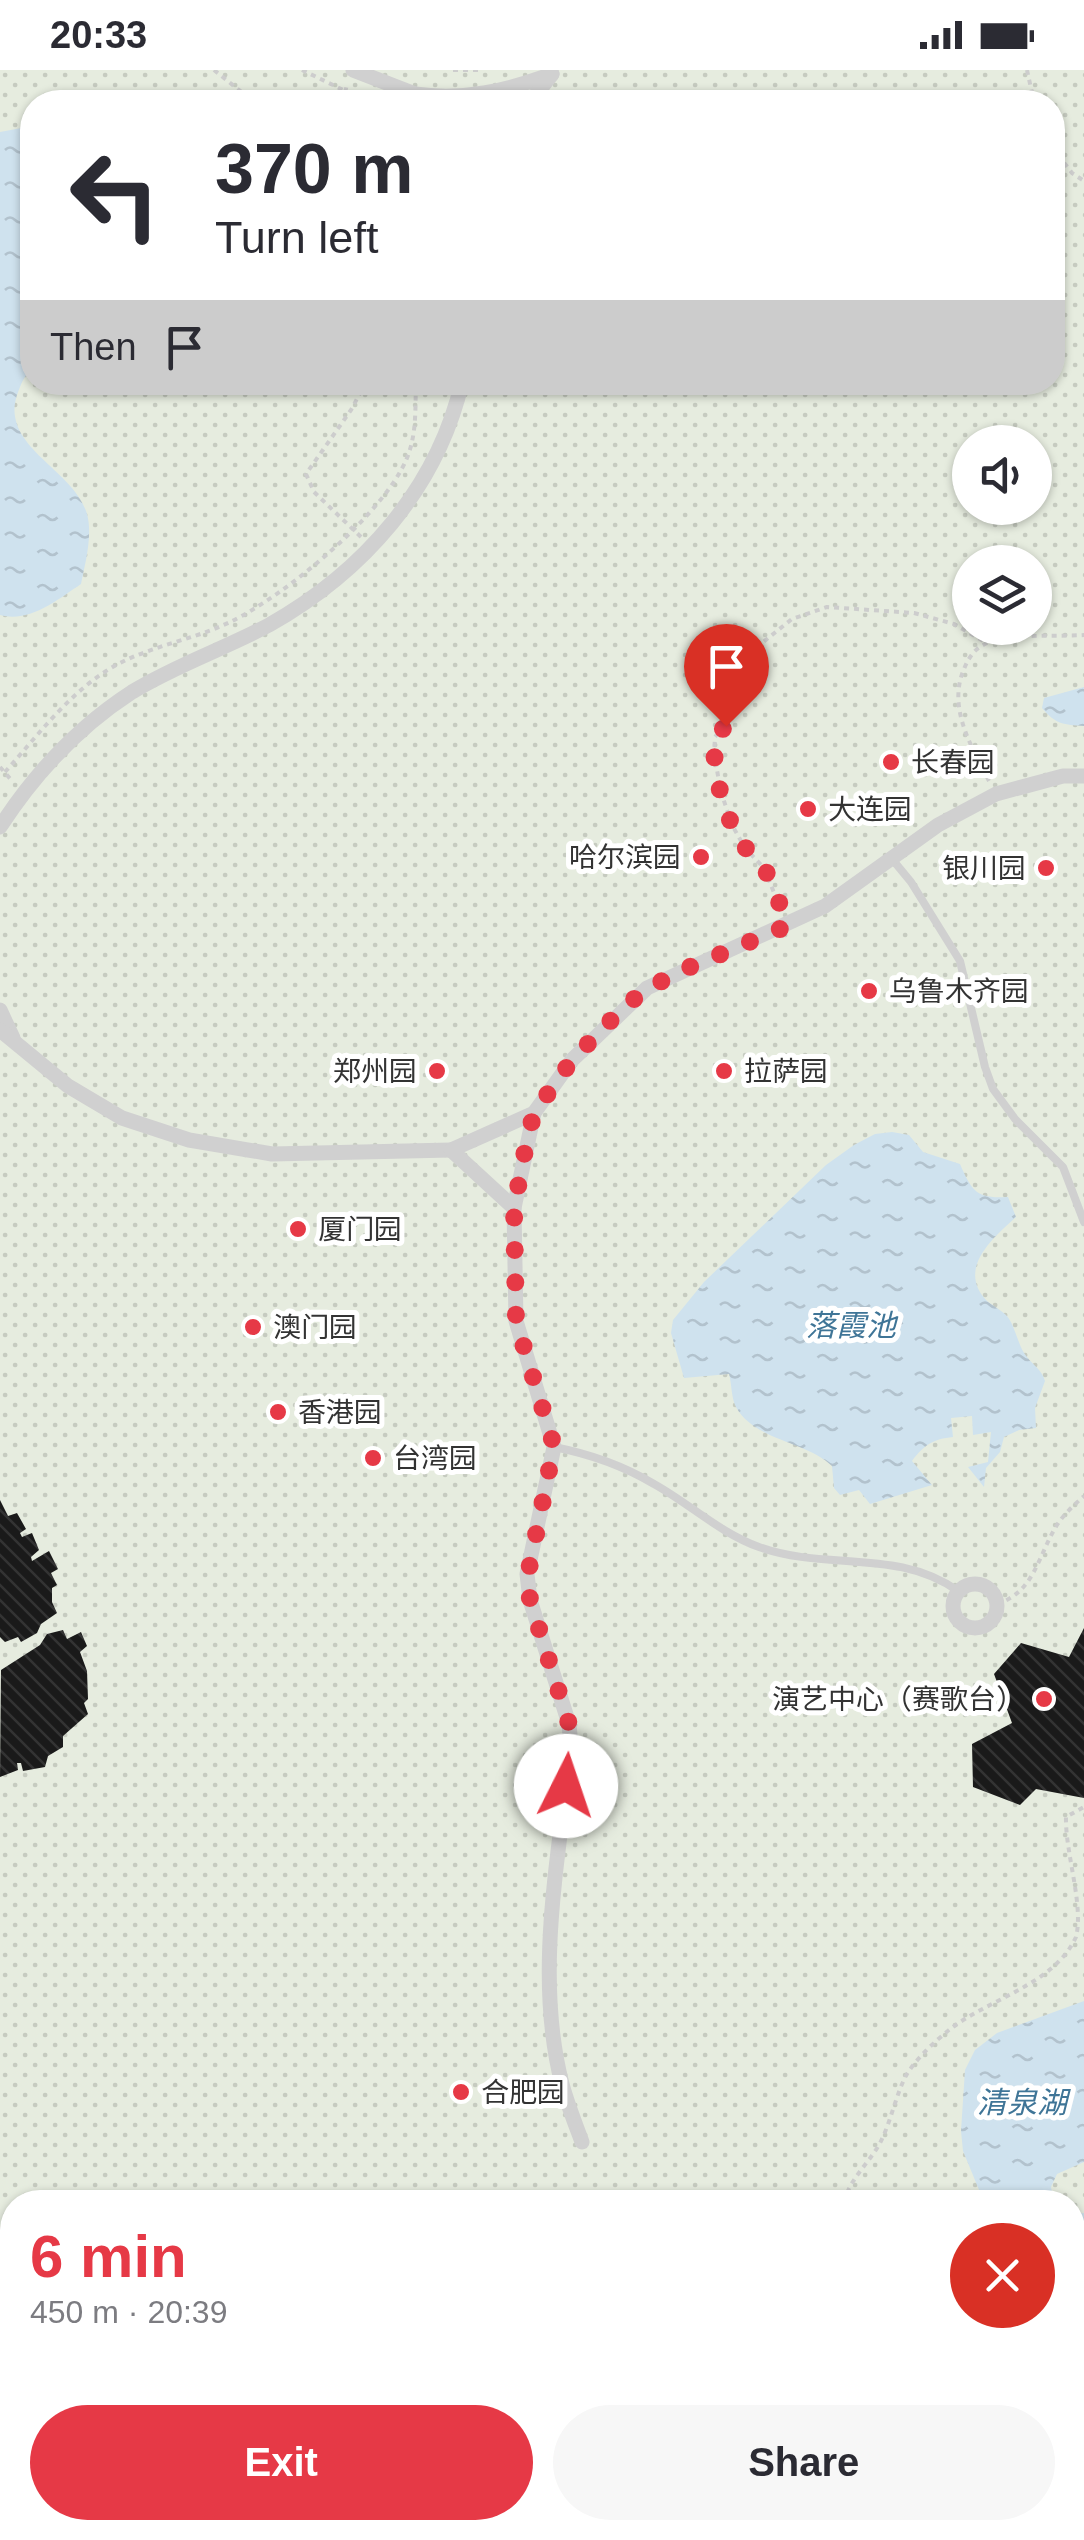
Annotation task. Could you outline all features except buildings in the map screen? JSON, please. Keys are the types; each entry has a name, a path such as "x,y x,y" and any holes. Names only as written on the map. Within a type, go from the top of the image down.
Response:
{"street":[{"path":"353,70 401,90"},
{"path":"508,90 554,72"},
{"path":"0,826 44,768 99,716 178,666 270,624 338,579 372,547 415,495 438,455 458,395"},
{"path":"582,2142 562,2082 551,2009 550,1943 571,1747 569,1724 530,1600 528,1574 554,1446 516,1321 514,1208 534,1113 572,1060 647,988 825,906 938,825 996,794 1063,776 1084,776"},
{"path":"0,1010 6,1034 68,1086 108,1110 188,1140 272,1154 450,1150 534,1113"},
{"path":"450,1150 514,1208"},
{"path":"978,1584 992,1591 997,1604 988,1624 967,1627 953,1612 958,1591 978,1584"}],"lane":[{"path":"892,858 960,960 993,1089 1015,1119 1062,1166 1084,1222"},
{"path":"554,1446 608,1460 656,1484 728,1533 761,1548 846,1563 894,1563 958,1591"}],"path":[{"path":"214,70 239,90"},
{"path":"302,70 343,90"},
{"path":"453,70 482,70"},
{"path":"1065,164 1084,181"},
{"path":"359,395 306,474 314,492 372,547"},
{"path":"5,772 64,706 97,677 122,662 234,621 353,530 392,490 407,458 415,434 416,395"},
{"path":"787,926 764,868 745,848 732,825 714,754 714,737 753,687 762,643 792,619 827,608 914,613 952,623"},
{"path":"1052,637 1084,635"},
{"path":"983,645 971,654 960,678 958,702 965,729 996,794"},
{"path":"997,1604 1024,1589 1057,1525 1084,1496"},
{"path":"848,2190 878,2146 906,2076 926,2051 950,2029 1056,1964 1076,1936 1080,1910 1066,1816 1084,1807"}],"shaded area":[{"path":"0,70 1084,70 1084,2190 0,2190"}],"water":[{"path":"20,128 20,387 15,413 28,444 80,498 89,522 81,584 43,608 11,617 0,615 0,132"},
{"path":"1084,687 1084,726 1060,723 1042,708 1044,698"},
{"name":"落霞池","path":"875,1134 909,1135 923,1152 960,1164 972,1187 982,1195 1008,1197 1016,1217 981,1255 975,1277 987,1301 1009,1319 1024,1352 1045,1381 1035,1408 1036,1428 1004,1437 1000,1452 986,1468 984,1487 968,1467 988,1462 991,1432 973,1435 972,1416 951,1418 953,1437 930,1444 912,1461 932,1485 870,1504 859,1490 840,1495 834,1488 832,1466 821,1458 768,1434 745,1418 734,1403 729,1374 684,1378 671,1333 673,1320 704,1282 826,1165"},
{"name":"清泉湖","path":"1084,2001 1084,2162 1057,2174 1052,2190 979,2190 963,2151 965,2070 975,2050 997,2033"}],"place":[{"name":"长春园","path":"891,762"},
{"name":"大连园","path":"808,809"},
{"name":"哈尔滨园","path":"701,857"},
{"name":"银川园","path":"1046,868"},
{"name":"乌鲁木齐园","path":"869,991"},
{"name":"郑州园","path":"437,1071"},
{"name":"拉萨园","path":"724,1071"},
{"name":"厦门园","path":"298,1229"},
{"name":"澳门园","path":"253,1327"},
{"name":"香港园","path":"278,1412"},
{"name":"台湾园","path":"373,1458"},
{"name":"演艺中心（赛歌台）","path":"1044,1699"},
{"name":"合肥园","path":"461,2092"}],"route":[{"path":"566,1786 571,1747 569,1724 530,1600 528,1574 554,1446 516,1321 514,1208 534,1113 572,1060 647,988 787,926 774,888 732,825 721,792 714,737 726,726"}]}
